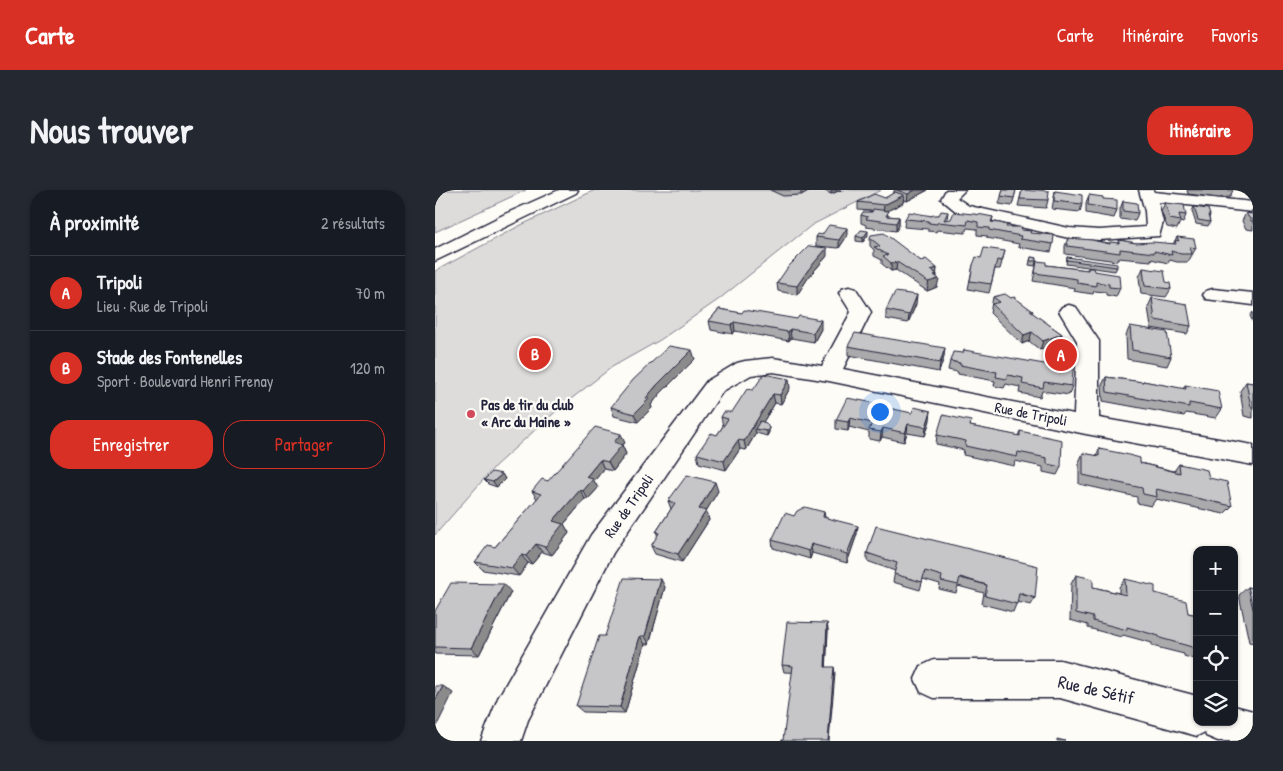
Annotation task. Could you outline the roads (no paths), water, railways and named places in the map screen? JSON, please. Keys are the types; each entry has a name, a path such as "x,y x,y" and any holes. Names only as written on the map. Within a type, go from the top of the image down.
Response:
{"main road":[{"path":"435,242 545,190"},
{"path":"435,256 511,217 571,190"},
{"path":"958,190 950,194 949,199 964,210 1069,233 1099,235 1153,232 1155,227 1147,193 1252,206"},
{"path":"1243,190 1252,206"},
{"path":"829,374 861,312 849,293"},
{"path":"1213,295 1253,299"},
{"name":"Rue de Tripoli","path":"1069,311 1087,341 1087,425"},
{"name":"Rue de Tripoli","path":"501,741 512,712 603,544 715,386 745,368 773,365 829,374 1251,458"},
{"name":"Rue de Sétif","path":"933,679 1061,679 1193,715"},
{"path":"1235,726 1253,731"}],"place":[{"name":"Stade des Fontenelles","path":"535,354"},
{"name":"Tripoli","path":"1061,355"},
{"name":"Pas de tir du club « Arc du Maine »","path":"471,414"}]}
